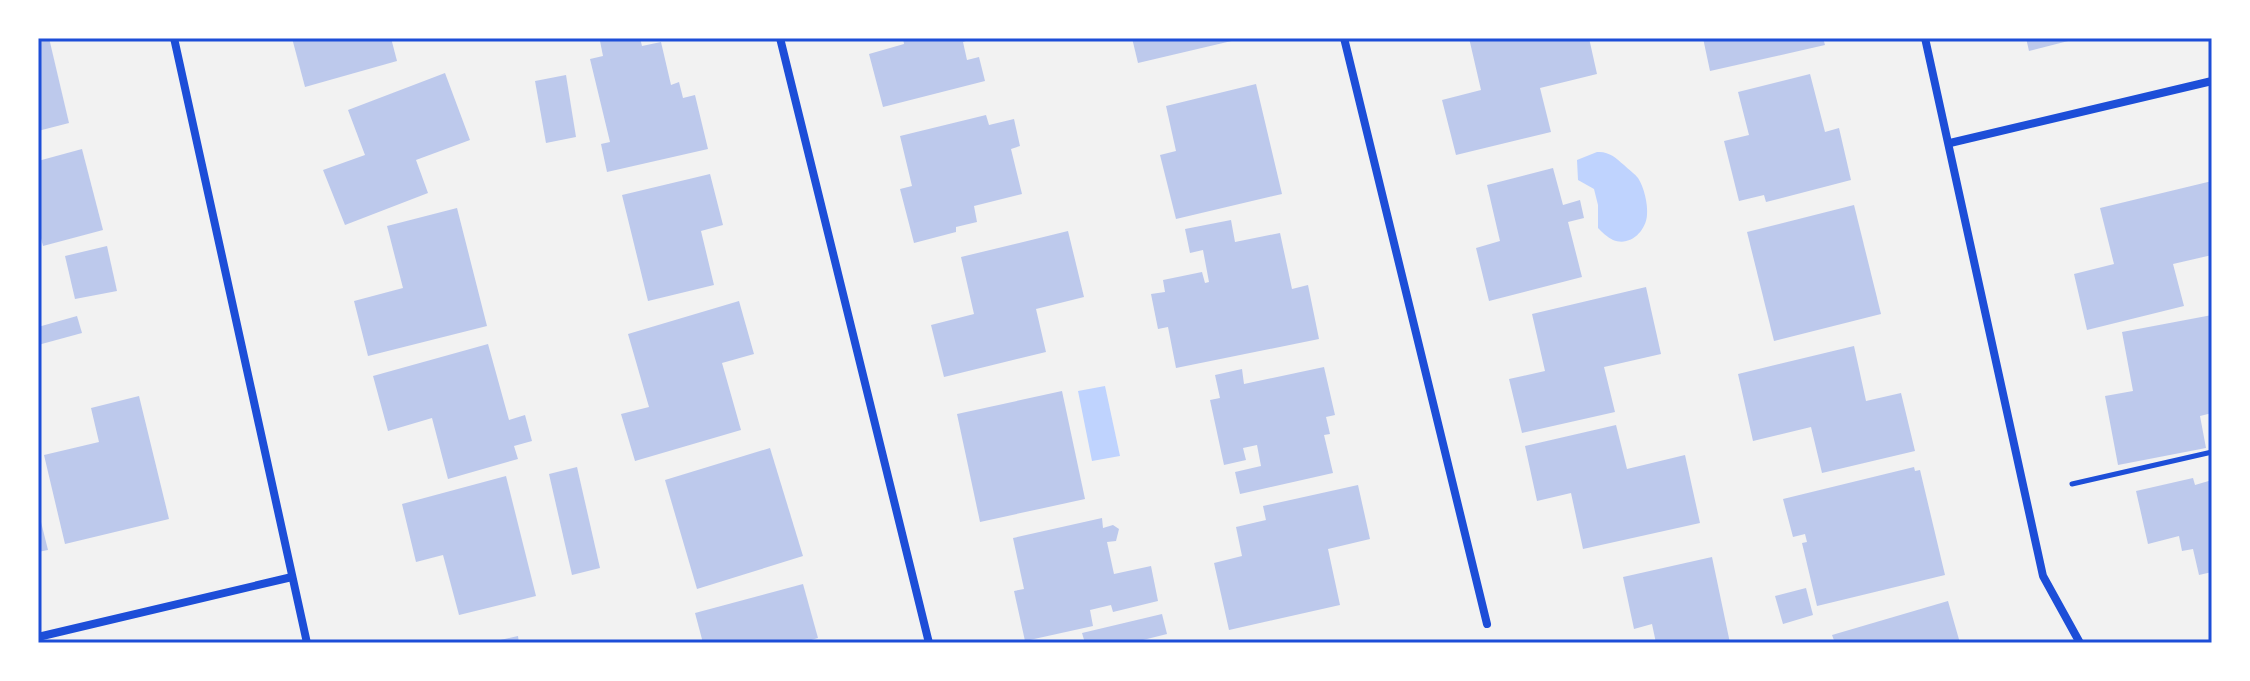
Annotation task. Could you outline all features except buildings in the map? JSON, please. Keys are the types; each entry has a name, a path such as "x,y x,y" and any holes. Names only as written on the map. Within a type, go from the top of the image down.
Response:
{"street":[{"path":"174,38 307,643"},
{"path":"780,38 929,643"},
{"path":"1344,38 1487,624"},
{"path":"1925,38 2043,576 2080,643"},
{"path":"1950,143 2212,81"},
{"path":"38,637 292,577"}],"path":[{"path":"2072,484 2212,452"}],"water":[{"path":"1597,152 1615,158 1637,176 1642,186 1647,206 1646,221 1640,232 1631,239 1613,240 1598,228 1594,189 1578,180 1577,160"},
{"path":"1105,386 1120,456 1092,461 1078,391"}]}
